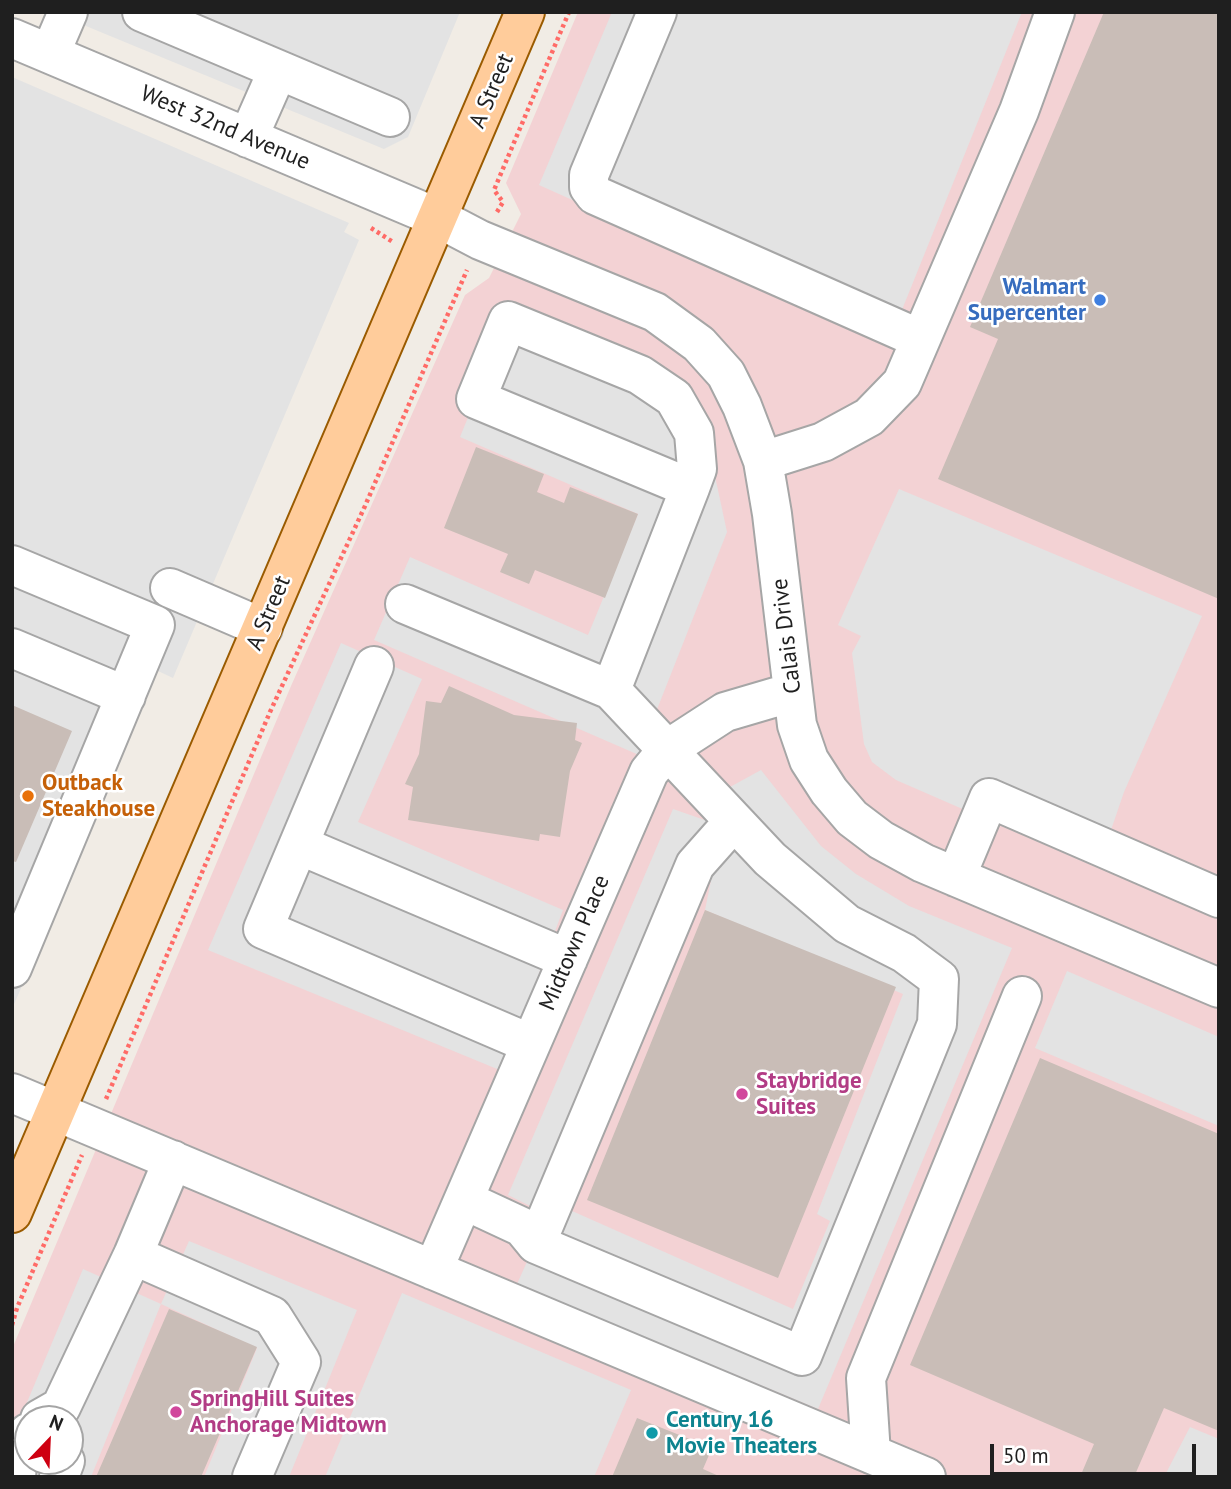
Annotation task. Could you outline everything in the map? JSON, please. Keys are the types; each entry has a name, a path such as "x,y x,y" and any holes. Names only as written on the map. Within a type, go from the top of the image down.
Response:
{"main road":[{"name":"A Street","path":"12,1213 525,12"}],"street":[{"path":"50,54 68,12"},
{"path":"142,12 390,117"},
{"path":"657,12 589,175 589,187 595,195 920,339"},
{"path":"763,461 823,442 869,417 902,383 1019,111 1055,12"},
{"name":"West 32nd Avenue","path":"12,38 438,218"},
{"path":"248,138 278,70"},
{"name":"Calais Drive","path":"438,218 480,240 656,312 699,344 726,374 742,406 763,461 772,513 797,725 809,760 829,792 852,818 881,840 923,863 1217,982"},
{"path":"611,690 690,488 697,469 694,433 674,398 640,375 508,321 476,399 690,488"},
{"path":"12,565 155,625 126,696 24,909 12,968"},
{"path":"170,588 263,628"},
{"path":"405,604 611,690 770,859 847,924 904,953 939,979 937,1024 802,1356 536,1244 522,1227 464,1200"},
{"path":"12,648 126,696"},
{"path":"374,666 263,929 531,1044"},
{"name":"Midtown Place","path":"433,1270 649,772 668,749 725,712 793,692"},
{"path":"956,877 989,798 1219,898"},
{"path":"536,1244 695,865 734,821"},
{"path":"299,845 568,959"},
{"path":"871,1454 866,1378 1022,996"},
{"path":"12,1093 926,1477"},
{"path":"69,1405 173,1160"},
{"path":"133,1255 272,1316 301,1362 252,1477"}],"path":[{"path":"12,1325 270,712 366,506 480,240 503,202 494,190 569,12"}],"shaded area":[{"path":"52,12 460,12 408,137 384,149"},
{"path":"578,12 1219,12 1219,1477 12,1477 12,1349 291,686 465,295 489,278 521,214 506,183"},
{"path":"612,12 1022,12 889,342 539,185"},
{"path":"12,77 349,223 344,232 359,240 173,678 158,671 12,1009"},
{"path":"509,317 677,388 710,453 727,532 639,755 374,640 410,557 588,635 638,514 460,437"},
{"path":"899,489 1202,616 1124,792 1098,868 896,780 872,762 864,744 852,653 861,636 838,625"},
{"path":"341,643 422,679 358,822 563,910 502,1071 208,950"},
{"path":"761,770 821,846 856,874 909,906 1012,948 818,1409 517,1284 548,1215 508,1195 673,809 722,826 730,787","holes":["721,831 705,910 903,994 817,1214 830,1221 793,1309 554,1203"]},
{"path":"1067,971 1219,1037 1219,1126 1035,1048"},
{"path":"189,1241 357,1310 289,1477 204,1477 257,1348 161,1304"},
{"path":"83,1269 161,1304 91,1477 12,1477 14,1433 14,1475 84,1475 84,1405 26,1405"},
{"path":"402,1293 631,1390 594,1477 325,1477"},
{"path":"1190,1427 1219,1439 1219,1477 1164,1477"}],"building":[{"name":"Walmart Supercenter","path":"1104,12 1219,12 1219,599 938,479 998,339 970,327"},
{"path":"476,447 544,474 537,492 564,503 570,487 638,514 605,598 535,570 529,584 500,572 508,554 444,528"},
{"path":"449,686 514,715 577,723 575,740 582,743 570,771 560,837 540,834 539,841 408,820 413,787 405,784 419,754 426,701 441,703"},
{"name":"Outback Steakhouse","path":"12,705 72,731 16,862 12,861"},
{"name":"Staybridge Suites","path":"705,910 896,987 778,1278 587,1200"},
{"path":"1040,1058 1219,1134 1219,1431 1164,1408 1134,1477 1080,1477 1094,1444 910,1365"},
{"name":"SpringHill Suites Anchorage Midtown","path":"169,1309 257,1347 201,1477 96,1477"},
{"name":"Century 16 Movie Theaters","path":"637,1418 712,1448 703,1469 721,1477 612,1477"}],"place":[{"name":"Walmart Supercenter","path":"1100,300"},
{"name":"Outback Steakhouse","path":"28,796"},
{"name":"Staybridge Suites","path":"742,1094"},
{"name":"SpringHill Suites Anchorage Midtown","path":"176,1412"},
{"name":"Century 16 Movie Theaters","path":"652,1433"}]}
